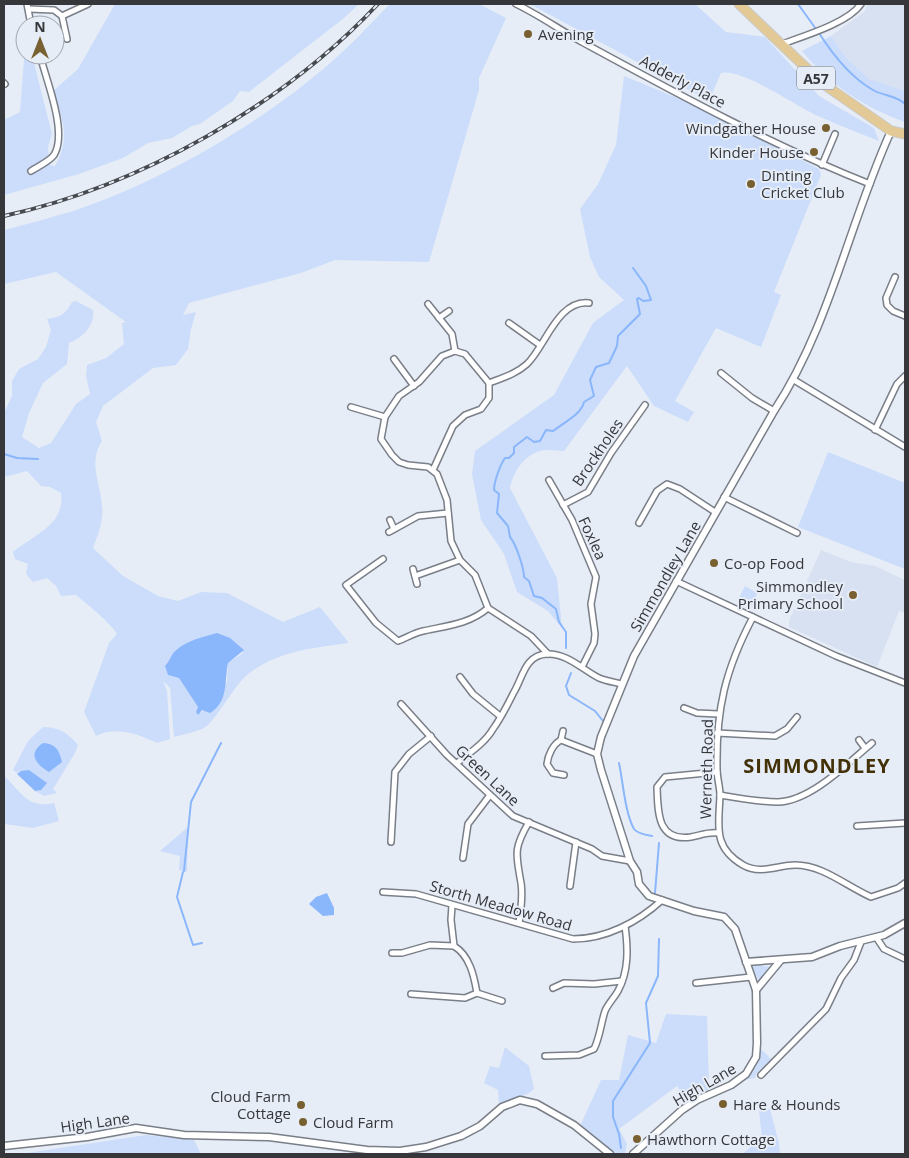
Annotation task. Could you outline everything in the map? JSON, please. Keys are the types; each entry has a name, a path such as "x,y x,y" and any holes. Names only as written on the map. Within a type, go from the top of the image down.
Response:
{"main road":[{"name":"A57","path":"739,4 822,83 891,131 905,134"}],"street":[{"path":"64,15 88,4"},
{"name":"Adderly Place","path":"516,4 615,60 749,130 822,165 870,184"},
{"path":"782,44 807,35 849,15 861,4"},
{"path":"28,6 54,10 61,15"},
{"path":"65,30 67,39"},
{"path":"31,171 53,156 59,139 58,122 43,65"},
{"name":"Simmondley Lane","path":"597,754 601,737 634,656 724,497 794,380 824,309 891,131"},
{"path":"822,165 835,134"},
{"path":"895,277 886,298 887,305 893,311 905,316"},
{"path":"489,383 516,372 527,364 568,308 580,302 589,303"},
{"path":"428,304 452,334 455,351"},
{"path":"439,318 449,311"},
{"path":"509,323 540,345"},
{"path":"433,470 453,426 465,415 481,409 489,398 489,383 465,354 455,351 442,356 414,386 399,396 385,417 381,439 392,455 408,465 428,467 440,478 448,500 451,542 460,560 475,574 488,608 531,636 548,654 563,657 600,678 622,684"},
{"path":"394,359 414,386"},
{"path":"721,373 752,398 774,411"},
{"path":"875,430 897,384 905,375"},
{"path":"794,380 905,447"},
{"name":"Brockholes","path":"564,504 574,501 588,492 611,453 645,405"},
{"path":"351,408 385,417"},
{"name":"Foxlea","path":"549,480 564,504 596,577 591,604 595,634 594,643 582,667"},
{"path":"638,524 657,491 667,484 680,489 716,512"},
{"path":"724,497 797,533"},
{"path":"390,520 392,530 418,516 448,513"},
{"path":"383,559 346,586 376,623 398,641 422,631 440,629 462,622 488,608"},
{"path":"415,576 460,560"},
{"path":"413,569 417,584"},
{"path":"676,581 870,671 905,683"},
{"name":"Werneth Road","path":"753,617 730,666 718,714 717,772 720,795 718,833 732,858 746,867 769,870 793,865 812,866 871,897 898,888 905,883"},
{"path":"457,763 474,750 493,730 516,690 520,676 529,663 548,654"},
{"path":"460,677 473,694 500,716"},
{"name":"Green Lane","path":"401,704 457,763 513,816 576,842 602,856 630,861"},
{"path":"684,708 697,713 718,714"},
{"path":"717,733 775,736 787,729 797,717"},
{"path":"563,731 561,740 550,753 547,764 553,773 564,776"},
{"path":"391,842 395,772 409,754 431,736"},
{"path":"561,740 597,754 630,861 637,872 639,884 649,896 724,918 735,929 756,990 780,961"},
{"path":"859,740 865,748"},
{"path":"720,795 778,802 796,798 819,786 872,742"},
{"path":"717,772 665,777 657,788 661,824 666,832 677,837 692,836 706,832 718,833"},
{"path":"463,858 468,824 490,795"},
{"path":"519,923 521,882 516,862 517,849 529,822"},
{"path":"857,826 905,824"},
{"path":"570,886 576,842"},
{"name":"Storth Meadow Road","path":"383,892 416,894 573,939 606,934 625,926 648,914 662,900"},
{"path":"452,905 451,920 454,946"},
{"path":"746,962 780,961 812,957 840,946 876,937 905,923"},
{"path":"544,1056 578,1056 594,1049 599,1038 605,1012 622,981 628,959 625,926"},
{"path":"876,937 884,950 905,959"},
{"path":"761,1075 826,1009 841,978 854,960 861,942"},
{"path":"392,953 402,953 430,945 454,946 462,950 467,960 474,975 477,993"},
{"path":"696,982 751,977"},
{"path":"553,988 564,983 594,984 622,981"},
{"name":"High Lane","path":"633,1154 682,1110 697,1100 732,1085 746,1074 756,1057 756,990"},
{"path":"411,994 465,998 477,993 502,1001"},
{"name":"High Lane","path":"4,1146 87,1137 136,1128 184,1135 260,1137 367,1150 400,1151 426,1147 461,1136 480,1126 502,1107 520,1100 537,1104 574,1125 610,1154"}],"shaded area":[{"path":"115,4 359,4 344,18 249,92 240,91 233,101 200,124 192,126 172,138 148,143 123,158 79,174 4,195 4,120 20,112 24,65 35,65 52,134 48,147 50,165 55,166 63,146 64,129 53,91 78,69"},
{"path":"390,4 479,4 506,18 479,78 479,90 429,262 335,260 301,273 189,303 183,315 196,312 188,349 176,365 153,368 103,406 96,422 102,441 98,449 95,465 101,497 102,517 93,548 123,576 158,596 178,601 201,592 227,593 283,622 320,607 349,643 295,652 258,667 241,681 214,719 204,728 174,737 170,688 163,681 167,691 170,739 157,743 134,734 119,731 96,736 84,712 109,643 117,634 104,619 76,595 61,596 56,586 47,578 33,582 26,574 28,564 15,559 13,552 47,528 53,521 61,504 61,493 50,487 41,486 27,471 4,477 4,413 12,396 12,381 19,369 38,359 46,347 51,330 47,319 62,314 72,302 76,301 93,310 92,321 87,331 69,343 67,364 43,383 29,413 22,437 39,448 51,443 76,404 90,394 86,376 87,365 106,358 124,344 122,323 126,322 56,272 4,284 4,230 73,211 107,199 142,184 212,147 279,104 309,81 344,51","holes":["217,634 243,653 228,663 227,682 205,709 198,714 196,712 198,707 179,678 168,675 167,664 176,649 191,641"]},
{"path":"530,4 695,4 726,32 765,37 819,96 874,128 879,141 818,116 755,82 730,73 721,73 709,101"},
{"path":"868,4 905,4 905,91 869,80 848,60 831,36 864,12"},
{"path":"831,36 848,60 869,79 905,91 905,122 876,110 849,94 824,74 802,51"},
{"path":"624,76 697,106 819,169 821,175 774,292 781,295 761,347 716,328 675,401 694,412 688,422 654,406 627,366 564,451 546,450 534,453 516,471 510,488 557,578 562,628 548,611 517,592 504,554 481,520 472,474 475,451 554,395 593,323 624,300 599,277 590,257 580,209 598,184 616,145"},
{"path":"828,452 905,483 905,569 798,527"},
{"name":"Simmondley Primary School","path":"821,550 851,562 875,566 905,580 905,613 899,611 877,667 789,627 789,621"},
{"path":"745,586 757,593 753,607 738,600"},
{"path":"43,727 54,728 63,732 78,745 53,789 57,793 44,796 35,791 41,790 21,771 17,773 13,770 28,741"},
{"path":"4,776 31,801 37,804 54,803 59,821 33,828 4,824"},
{"path":"188,827 187,872 179,870 180,856 160,851"},
{"path":"755,965 771,967 760,982 752,968"},
{"path":"666,1014 707,1016 709,1089 687,1101 677,1086 619,1129 627,1144 625,1154 612,1153 580,1126 601,1080 619,1080 628,1035 656,1043"},
{"path":"505,1047 529,1066 534,1089 527,1094 499,1105 498,1090 484,1083 490,1066 499,1068"},
{"path":"759,1047 771,1059 756,1074 755,1078 743,1080 755,1066"},
{"path":"770,1109 780,1154 742,1154 762,1138 759,1110"},
{"path":"146,1135 194,1140 201,1154 20,1154"}],"water":[{"path":"217,633 230,638 244,650 228,663 225,691 220,703 210,713 202,710 198,715 196,712 198,707 179,678 168,675 165,666 174,652 181,647 196,639"},
{"path":"43,743 56,748 62,762 49,772 40,766 34,755 38,747"},
{"path":"29,770 47,783 41,790 35,791 17,774 21,771"},
{"path":"327,893 334,908 334,915 323,916 309,904 316,897"}],"waterway":[{"path":"798,4 816,29"},
{"path":"819,33 836,57 857,79 873,90 898,99 905,104"},
{"path":"566,648 566,632 559,622 556,609 542,598 534,596 529,581 524,577 521,562 510,537 508,526 497,513 499,494 494,490 494,487 501,465 505,458 509,458 514,453 514,447 527,437 534,442 540,441 546,430 553,431 576,415 584,402 594,396 590,380 596,367 609,363 617,346 618,336 640,314 637,299 639,298 643,301 651,300 646,286 633,268"},
{"path":"4,454 17,458 38,459"},
{"path":"571,673 566,686 569,695 595,711 603,721"},
{"path":"184,871 191,802 221,743"},
{"path":"619,763 626,806 634,829 642,834 652,836"},
{"path":"655,893 659,843"},
{"path":"183,872 177,897 193,945 202,943"},
{"path":"621,1148 619,1134 613,1117 613,1101 650,1043 646,1003 658,976 659,939"}],"railway":[{"path":"4,216 55,202 106,184 157,162 206,137 254,108 299,76 340,41 378,4"}],"place":[{"name":"Avening","path":"528,34"},
{"name":"Windgather House","path":"826,128"},
{"name":"Kinder House","path":"814,152"},
{"name":"Dinting Cricket Club","path":"751,184"},
{"name":"Co-op Food","path":"714,563"},
{"name":"Simmondley Primary School","path":"853,595"},
{"name":"Hare & Hounds","path":"723,1104"},
{"name":"Cloud Farm Cottage","path":"301,1105"},
{"name":"Cloud Farm","path":"303,1122"},
{"name":"Hawthorn Cottage","path":"637,1139"}],"district":[{"name":"SIMMONDLEY","path":"817,765"}]}
